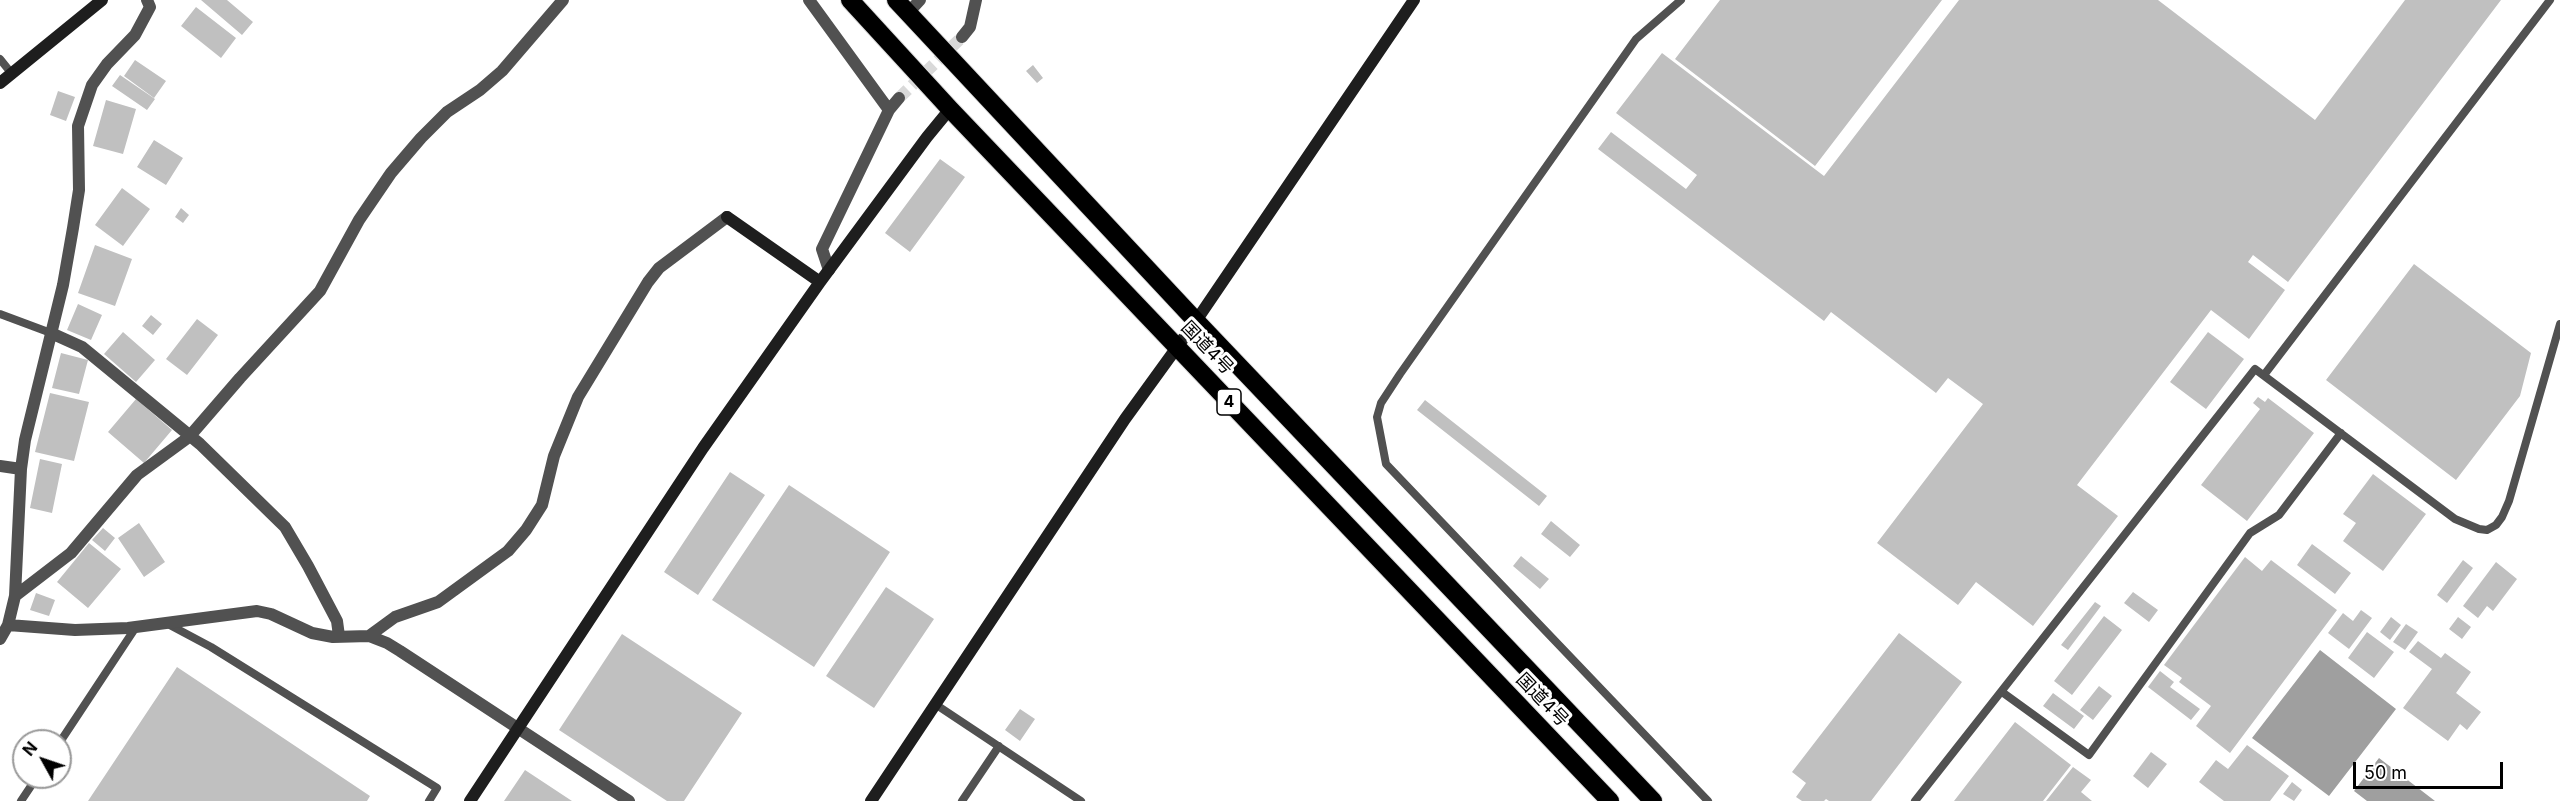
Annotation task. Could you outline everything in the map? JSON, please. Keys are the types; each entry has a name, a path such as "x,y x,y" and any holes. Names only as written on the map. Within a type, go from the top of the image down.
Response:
{"highway":[{"name":"国道4号","path":"850,0 950,109 1610,801"},
{"name":"国道4号","path":"908,4 1196,321 1653,801"}],"street":[{"path":"0,83 102,0"},
{"path":"0,639 8,625 15,596 21,469 25,440 63,285 73,228 79,189 78,126 82,108 107,64 135,35 150,8 147,0"},
{"path":"15,596 71,554 137,475 189,437 320,291 359,220 392,173 421,138 447,112 480,90 502,71 563,0"},
{"path":"809,0 889,110"},
{"path":"962,37 970,27 976,0"},
{"path":"871,801 1125,419 1196,321 1414,0"},
{"path":"829,270 822,249 889,110 899,98"},
{"path":"470,801 703,448 820,282 950,109"},
{"path":"369,636 395,617 438,602 508,551 526,530 542,505 554,456 578,397 648,282 659,268 727,217 820,282"},
{"path":"51,333 82,347 200,444 285,527 337,621 339,636"},
{"path":"0,466 21,469"},
{"path":"8,625 75,630 136,627 257,611 271,614 312,633 369,636 400,651 629,801"}],"lane":[{"path":"1681,0 1636,39 1400,374 1381,403 1377,417 1386,464 1708,801"},
{"path":"2264,375 2550,0"},
{"path":"0,59 12,74"},
{"path":"0,314 51,333"},
{"path":"1915,801 2255,369 2455,519 2479,530 2487,530 2496,525 2509,501 2560,324"},
{"path":"2002,692 2089,755 2250,533 2279,515 2341,433"},
{"path":"166,623 211,647 437,788 429,801"},
{"path":"69,729 136,627"},
{"path":"935,704 1081,801"},
{"path":"962,801 999,747"}],"shaded area":[{"path":"2320,650 2396,709 2329,796 2252,738"},
{"path":"2379,758 2435,801 2367,801 2354,791"}],"building":[{"path":"201,0 227,0 253,22 242,35"},
{"path":"1720,0 1942,0 1815,166 1675,59"},
{"path":"1959,0 2158,0 2315,120 2405,0 2501,0 2288,282 2253,255 2248,262 2285,290 2249,339 2211,310 2077,485 2118,516 2033,626 1976,582 1958,605 1877,543 1983,404 1948,378 1936,393 1831,312 1824,321 1598,149 1611,132 1686,189 1697,175 1616,113 1662,53 1824,176"},
{"path":"196,7 236,38 221,58 181,26"},
{"path":"135,60 166,81 154,98 124,76"},
{"path":"1033,65 1043,78 1037,83 1026,71"},
{"path":"120,75 155,99 147,110 112,86"},
{"path":"58,91 75,97 66,121 50,115"},
{"path":"106,100 136,109 123,154 93,146"},
{"path":"154,140 183,158 166,185 137,167"},
{"path":"940,159 965,177 910,252 885,233"},
{"path":"122,188 150,209 123,246 95,225"},
{"path":"181,208 189,215 183,223 175,217"},
{"path":"95,245 132,259 115,306 78,293"},
{"path":"2414,264 2531,353 2520,396 2456,480 2326,380"},
{"path":"78,304 102,315 91,340 67,330"},
{"path":"151,315 162,324 153,335 142,326"},
{"path":"197,319 218,335 187,375 166,359"},
{"path":"123,332 155,360 136,382 104,354"},
{"path":"2208,332 2244,359 2206,409 2170,382"},
{"path":"61,353 88,360 79,394 52,388"},
{"path":"50,393 89,402 74,461 35,452"},
{"path":"2258,397 2265,402 2268,398 2314,433 2247,521 2201,485 2260,409 2253,403"},
{"path":"136,399 172,430 144,463 108,432"},
{"path":"1425,400 1547,496 1539,506 1417,410"},
{"path":"40,459 62,464 52,513 30,508"},
{"path":"730,472 765,495 698,595 664,572"},
{"path":"2373,474 2426,514 2383,571 2343,541 2356,523 2343,514"},
{"path":"789,485 890,552 814,667 712,600"},
{"path":"1551,521 1580,545 1570,557 1541,534"},
{"path":"139,523 165,562 144,577 118,538"},
{"path":"103,528 115,538 105,551 92,540"},
{"path":"89,543 121,569 88,608 57,582"},
{"path":"2312,544 2351,573 2335,594 2297,565"},
{"path":"1521,556 1549,579 1540,589 1513,566"},
{"path":"2245,557 2262,571 2271,560 2337,610 2230,753 2196,726 2211,706 2179,682 2182,678 2164,665"},
{"path":"2463,560 2473,568 2447,603 2437,595"},
{"path":"2496,562 2517,579 2493,611 2487,606 2478,618 2463,606"},
{"path":"886,587 934,619 874,708 826,676"},
{"path":"2133,592 2158,610 2149,622 2124,603"},
{"path":"36,593 55,600 49,616 30,610"},
{"path":"2095,602 2101,606 2068,650 2061,645"},
{"path":"2361,610 2372,618 2349,649 2328,633 2343,613 2353,621"},
{"path":"2104,616 2122,630 2072,695 2054,681"},
{"path":"2391,617 2401,625 2390,640 2380,632"},
{"path":"2458,617 2471,627 2462,639 2449,629"},
{"path":"2406,624 2418,632 2405,650 2393,642"},
{"path":"2367,632 2394,652 2374,678 2348,658"},
{"path":"1899,633 1962,682 1871,801 1829,801 1826,799 1824,801 1802,801 1796,797 1806,783 1792,772"},
{"path":"622,634 742,713 684,801 667,801 559,730"},
{"path":"2418,641 2441,658 2445,653 2471,672 2456,693 2481,712 2467,730 2460,724 2448,741 2403,708 2432,669 2409,652"},
{"path":"177,667 370,796 367,801 88,801"},
{"path":"2160,671 2174,682 2170,687 2200,709 2191,720 2148,687"},
{"path":"2099,686 2112,696 2093,720 2080,710"},
{"path":"2053,693 2084,716 2074,729 2043,706"},
{"path":"1020,709 1035,719 1020,741 1005,730"},
{"path":"2015,722 2071,765 2043,801 1954,801"},
{"path":"2247,745 2289,776 2270,801 2224,801 2199,782 2216,760 2228,769"},
{"path":"2151,752 2167,764 2148,788 2133,776"},
{"path":"2073,767 2091,780 2081,792 2092,801 2046,801"},
{"path":"525,770 572,801 504,801"},
{"path":"2292,782 2302,790 2294,801 2283,794"}],"tunnel":[{"path":"899,98 962,37"}]}
